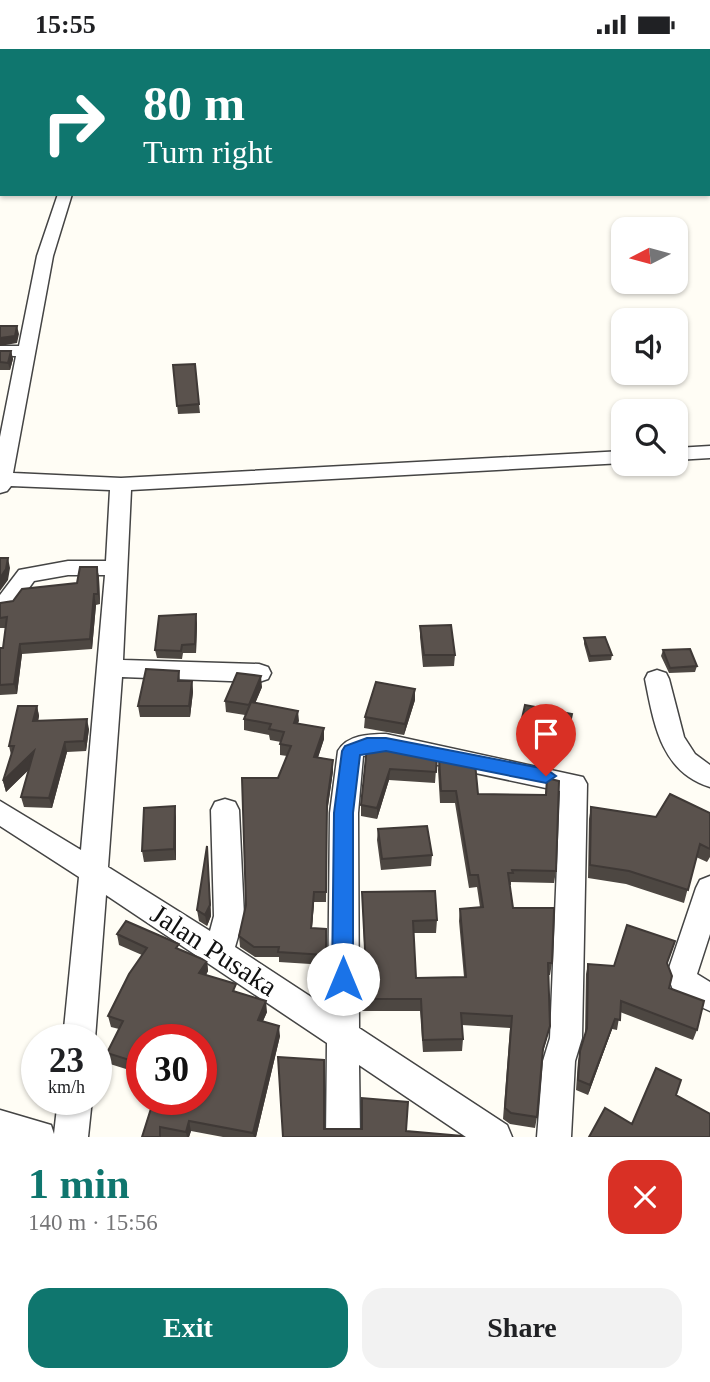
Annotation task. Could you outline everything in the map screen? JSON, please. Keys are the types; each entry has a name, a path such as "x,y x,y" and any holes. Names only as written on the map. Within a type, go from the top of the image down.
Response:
{"street":[{"path":"64,196 45,256 27,351 8,409 1,482 121,484 611,458"},
{"path":"0,351 27,351"},
{"path":"688,453 710,452"},
{"path":"80,1024 110,668 121,484"},
{"path":"5,605 27,575 68,568 116,568"},
{"path":"110,668 259,673"},
{"path":"657,679 675,747 688,766 710,777"},
{"path":"343,1137 344,813 351,751 367,744 386,744 574,784 566,1038 559,1061 554,1137"},
{"path":"218,951 229,916 225,810"},
{"name":"Jalan Pusaka","path":"0,812 218,951 495,1137"},
{"path":"710,888 682,974 686,985 710,997"},
{"path":"71,1137 73,1115"},
{"path":"0,1126 39,1137"}],"building":[{"path":"0,326 17,326 15,336 0,338"},
{"path":"0,351 11,351 8,363 0,362"},
{"path":"195,364 199,404 177,406 173,365"},
{"path":"0,558 8,558 6,569 0,578"},
{"path":"80,567 97,567 98,594 94,594 90,639 20,644 14,684 0,685 0,648 3,648 7,617 0,618 0,603 13,601 22,589 77,583"},
{"path":"196,614 195,644 182,645 181,651 155,650 159,616"},
{"path":"451,625 455,655 424,655 420,626"},
{"path":"605,637 612,655 590,656 584,638"},
{"path":"690,649 697,666 670,668 663,650"},
{"path":"146,669 179,671 178,681 192,681 189,706 138,706"},
{"path":"237,673 261,676 249,705 225,701"},
{"path":"376,682 415,689 405,724 365,717"},
{"path":"251,702 298,711 294,723 324,728 314,757 333,760 327,802 326,892 314,892 311,928 326,929 326,955 278,952 279,947 254,947 239,936 246,905 242,778 278,778 291,746 280,744 284,732 269,729 271,724 244,719"},
{"path":"525,705 572,714 566,741 519,732"},
{"path":"18,706 37,706 33,721 87,719 84,741 65,742 49,798 21,797 34,751 3,781 14,746 9,746"},
{"path":"386,746 437,756 436,772 390,769 377,808 361,805 367,747"},
{"path":"439,758 475,763 478,794 546,795 547,778 559,781 556,871 512,870 513,873 508,873 513,908 554,908 552,963 548,963 550,1026 543,1049 537,1117 511,1113 505,1108 512,1016 461,1013 463,1039 423,1040 421,999 362,999 361,968 366,968 362,892 435,891 437,920 413,921 416,978 466,977 460,909 483,907 478,875 470,875 456,791 441,791"},
{"path":"670,794 710,813 710,849 700,844 688,890 629,871 590,865 591,807 656,817"},
{"path":"175,806 174,849 142,851 144,808"},
{"path":"427,826 432,855 382,859 378,829"},
{"path":"207,846 210,905 205,915 197,910"},
{"path":"126,921 179,944 176,948 207,961 199,973 236,984 233,991 266,1001 258,1020 279,1026 253,1133 189,1121 186,1132 160,1127 160,1137 142,1137 149,1115 217,1115 217,1024 126,1024 126,1059 112,1055 112,1043 123,1021 108,1016 129,974 147,948 117,934"},
{"path":"627,925 675,941 667,963 672,976 669,988 704,1001 697,1030 621,1001 620,1020 615,1019 590,1085 578,1080 580,1051 587,1028 588,964 614,966"},
{"path":"278,1057 324,1060 324,1129 362,1129 362,1098 408,1102 406,1131 462,1137 283,1137"},
{"path":"656,1068 681,1080 676,1095 710,1114 710,1137 589,1137 605,1108 632,1124"}],"route":[{"path":"343,979 344,813 351,751 367,744 386,744 546,776"}]}
